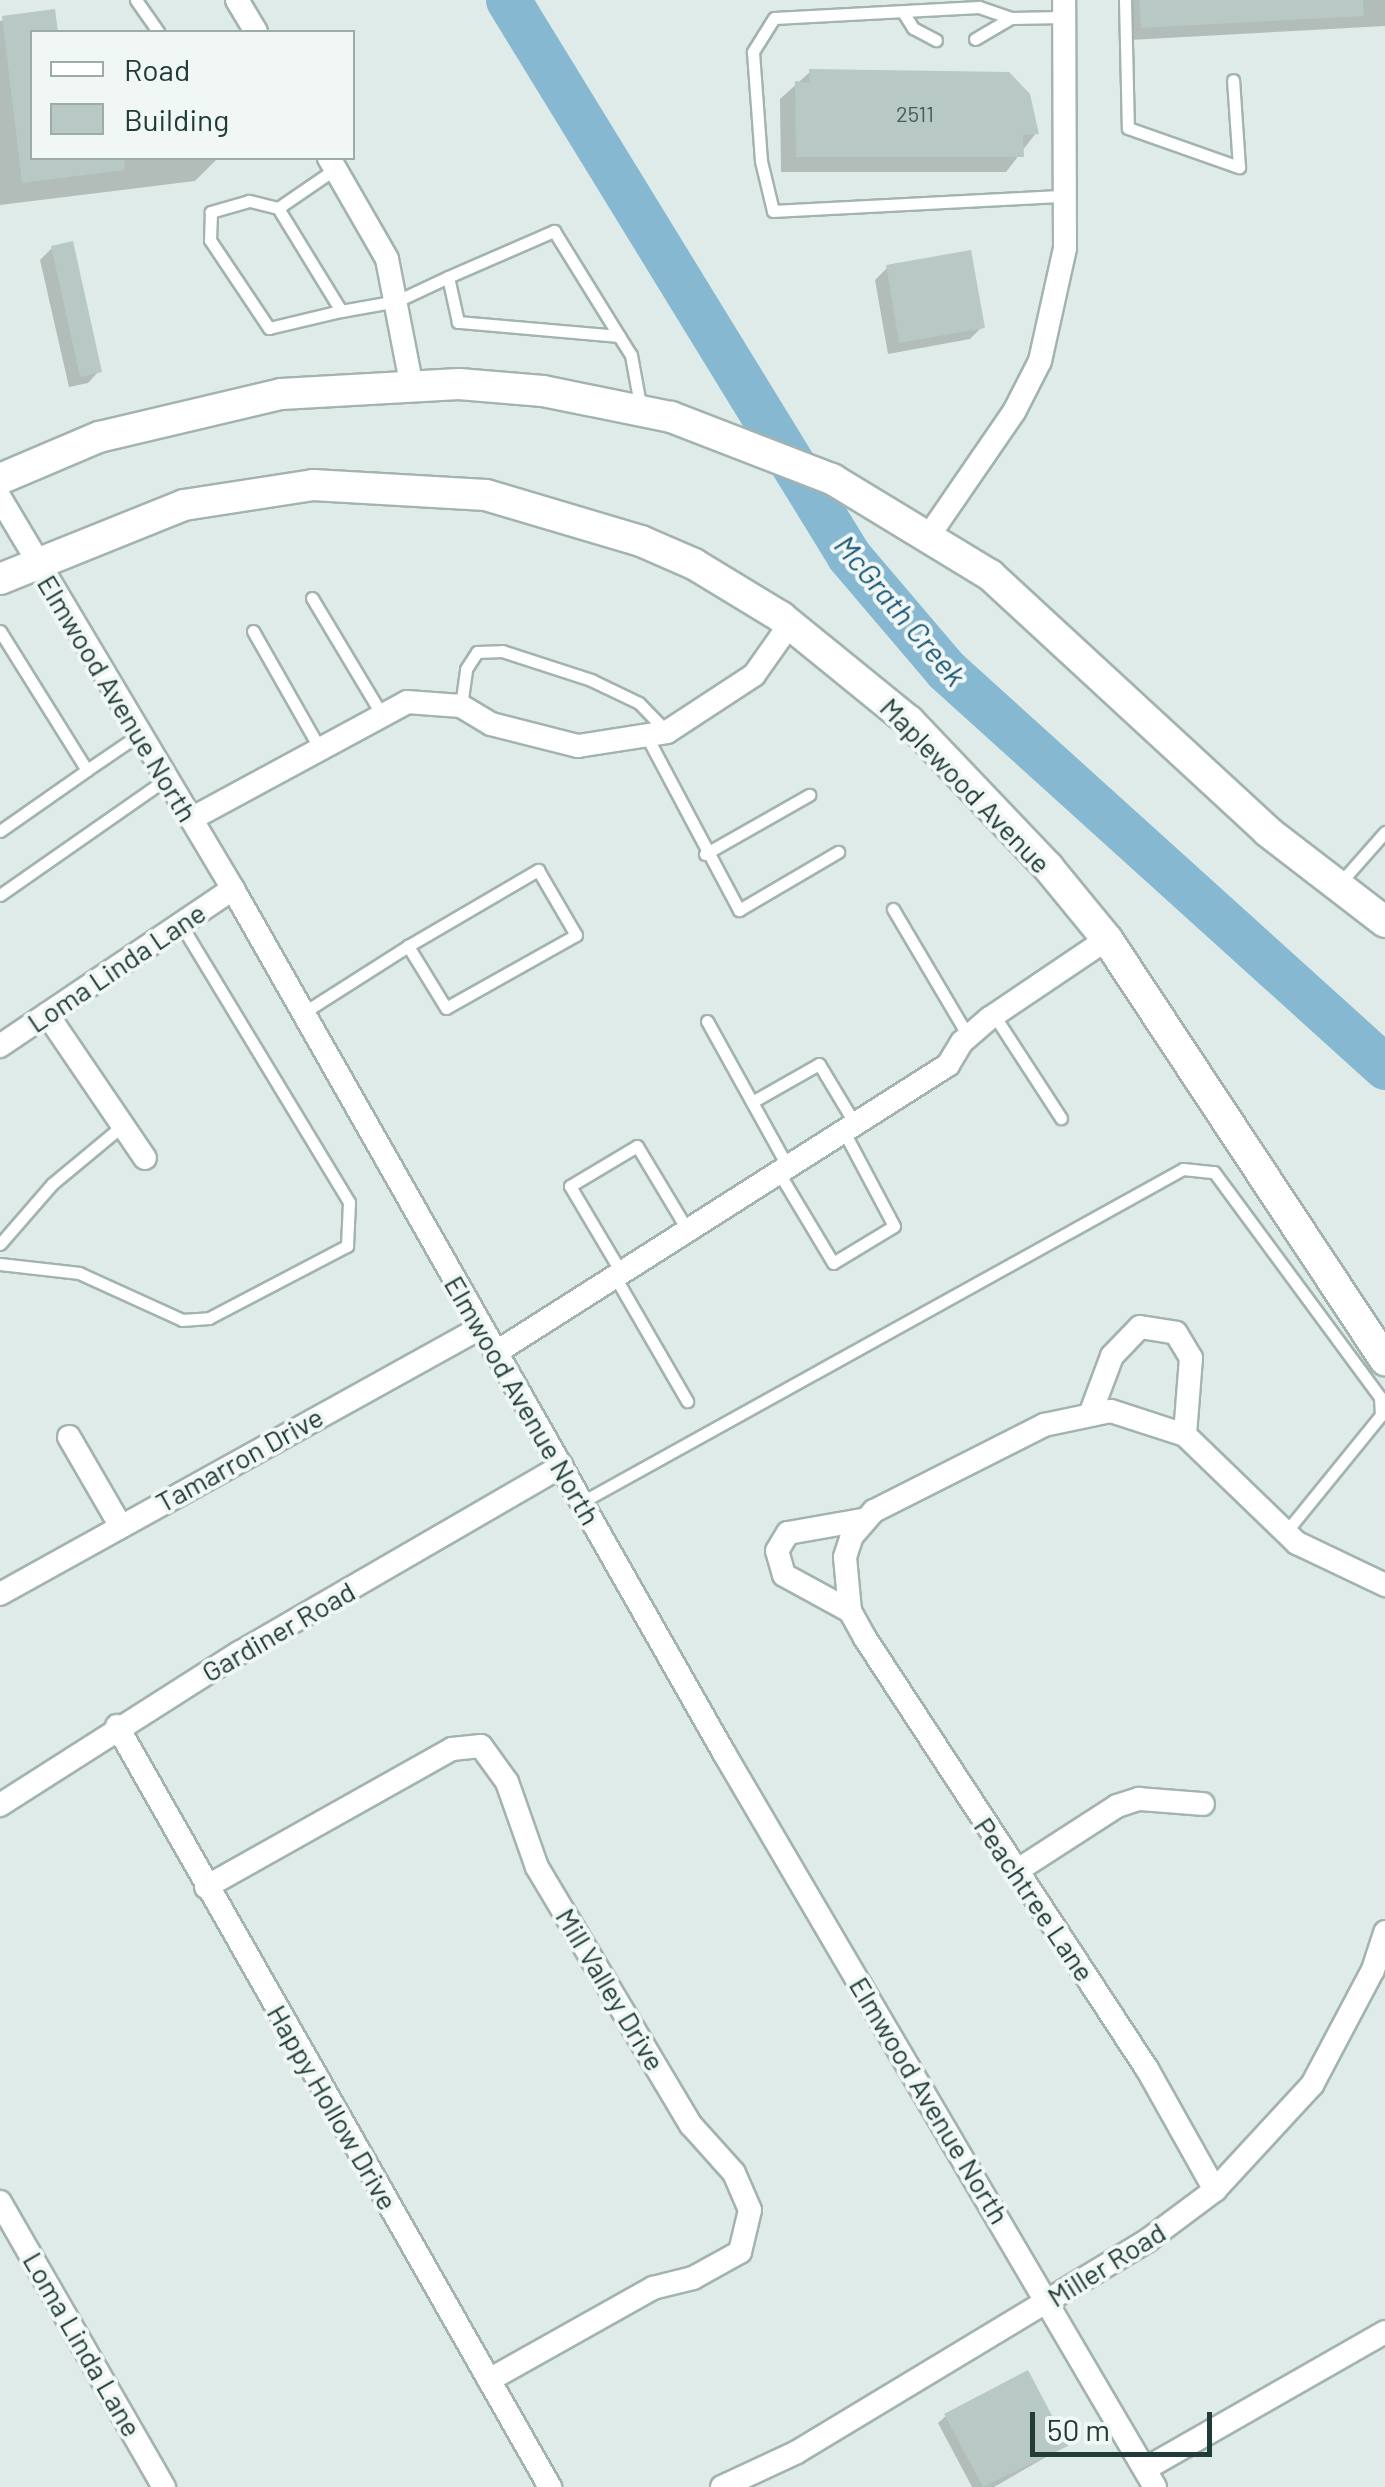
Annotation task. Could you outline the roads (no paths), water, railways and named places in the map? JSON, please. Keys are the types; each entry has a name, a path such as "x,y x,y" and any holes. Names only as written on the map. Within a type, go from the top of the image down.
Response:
{"street":[{"path":"237,0 255,30"},
{"path":"930,534 1014,412 1040,361 1060,280 1066,196 1064,8"},
{"path":"332,163 387,259 411,383"},
{"path":"0,480 99,437 216,405 411,383 543,391 640,410 748,444 832,479 930,534 990,574 1267,831 1385,922"},
{"name":"Maplewood Avenue","path":"0,579 35,560 184,505 313,486 369,484 486,496 622,535 694,564 790,624 909,720 1107,938 1385,1360"},
{"name":"Elmwood Avenue North","path":"0,498 233,889 480,1328 1050,2300 1150,2478"},
{"path":"191,819 407,702 461,706 491,724 578,746 657,734 754,675 790,624"},
{"name":"Loma Linda Lane","path":"0,1046 233,889"},
{"path":"495,1353 948,1065 968,1036 994,1015 1107,938"},
{"path":"47,1014 146,1158"},
{"name":"Tamarron Drive","path":"0,1594 480,1328"},
{"path":"1092,1412 1112,1356 1140,1328 1176,1333 1191,1358 1184,1435"},
{"name":"Peachtree Lane","path":"850,1611 784,1575 778,1551 788,1532 862,1520 1015,1438 1092,1412 1157,1421 1184,1435 1285,1533 1385,1584"},
{"path":"70,1438 120,1525"},
{"name":"Gardiner Road","path":"0,1805 117,1726 562,1466"},
{"name":"Peachtree Lane","path":"862,1520 845,1557 842,1579 850,1611 1147,2069 1216,2190"},
{"name":"Happy Hollow Drive","path":"117,1726 550,2487"},
{"name":"Mill Valley Drive","path":"206,1887 452,1749 481,1746 507,1782 537,1867 691,2125 734,2173 750,2210 740,2252 693,2278 653,2288 490,2380"},
{"path":"1018,1870 1116,1806 1139,1800 1202,1804"},
{"name":"Miller Road","path":"722,2487 797,2452 1050,2300 1216,2190 1312,2085 1366,1985 1385,1932"},
{"name":"Loma Linda Lane","path":"0,2202 164,2487"},
{"path":"1150,2478 1385,2332"}],"lane":[{"path":"136,0 157,30"},
{"path":"1125,0 1128,128 1239,167 1234,80"},
{"path":"1011,18 980,7 774,18 753,52 762,161 773,212 1066,196"},
{"path":"976,40 1011,18 1064,8"},
{"path":"903,12 913,28 936,40"},
{"path":"278,208 332,163"},
{"path":"342,311 278,208 249,202 210,212 210,240 269,328 397,301 554,232 631,356 640,410"},
{"path":"448,277 458,322 619,336"},
{"path":"312,598 382,716"},
{"path":"0,631 6,653 87,770"},
{"path":"253,631 320,749"},
{"path":"461,706 466,669 477,652 502,651 639,703 657,734 706,854 738,910 838,852"},
{"path":"0,832 140,734"},
{"path":"0,895 166,779"},
{"path":"706,854 809,795"},
{"path":"1338,887 1385,832"},
{"path":"303,1013 408,946 538,870 576,935 446,1008 408,946"},
{"path":"893,909 968,1036"},
{"path":"0,1264 79,1273 115,1285 160,1315 208,1318 347,1246 350,1202 180,924"},
{"path":"994,1015 1061,1118"},
{"path":"707,1020 832,1263 894,1226 819,1064 752,1102"},
{"path":"0,1244 52,1184 123,1125"},
{"path":"687,1401 570,1186 637,1146 688,1231"},
{"path":"582,1502 1183,1168 1214,1172 1380,1397 1381,1414 1285,1533"}],"waterway":[{"name":"McGrath Creek","path":"508,0 849,556 946,670 1385,1067"}]}
